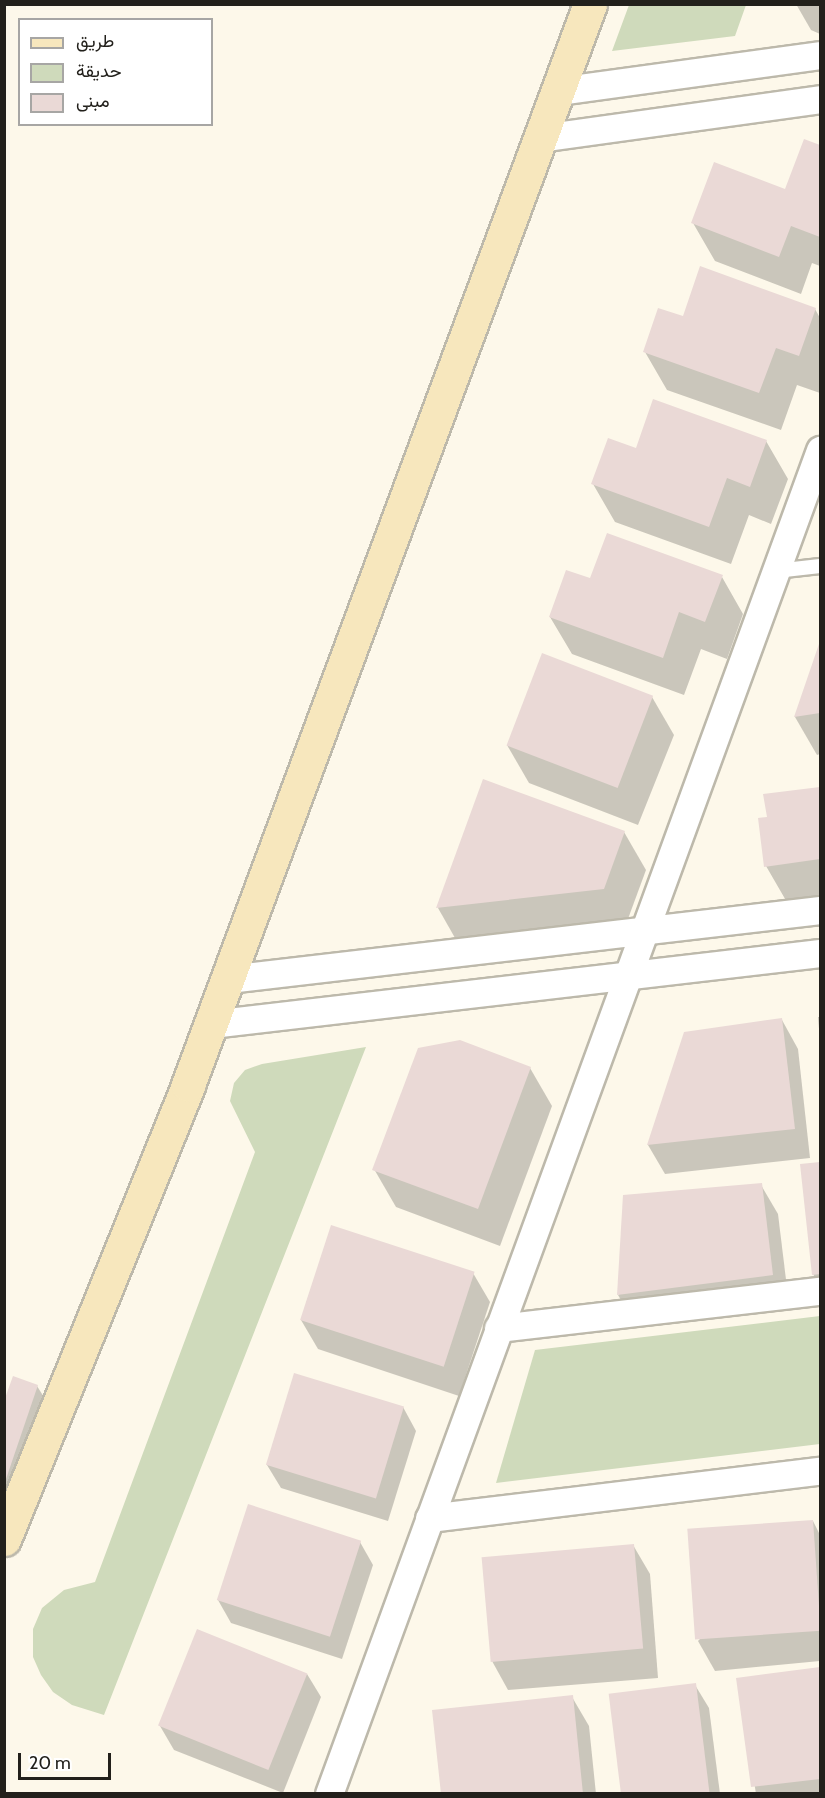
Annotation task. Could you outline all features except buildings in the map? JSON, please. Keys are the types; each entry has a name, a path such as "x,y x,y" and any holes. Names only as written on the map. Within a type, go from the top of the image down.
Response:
{"street":[{"path":"4,1539 211,1024 590,4"},
{"path":"558,91 820,55"},
{"path":"540,138 820,99"},
{"path":"329,1794 820,450"},
{"path":"228,979 820,910"},
{"path":"211,1024 820,953"},
{"path":"498,1328 820,1291"},
{"path":"429,1518 820,1471"}],"lane":[{"path":"776,571 820,566"}],"green space":[{"path":"629,4 746,5 735,36 612,51"},
{"path":"366,1047 104,1715 72,1705 53,1692 41,1675 33,1657 33,1629 42,1608 64,1590 95,1582 255,1152 230,1101 234,1083 245,1070 262,1064"},
{"path":"820,1316 820,1444 496,1483 535,1350"}]}
